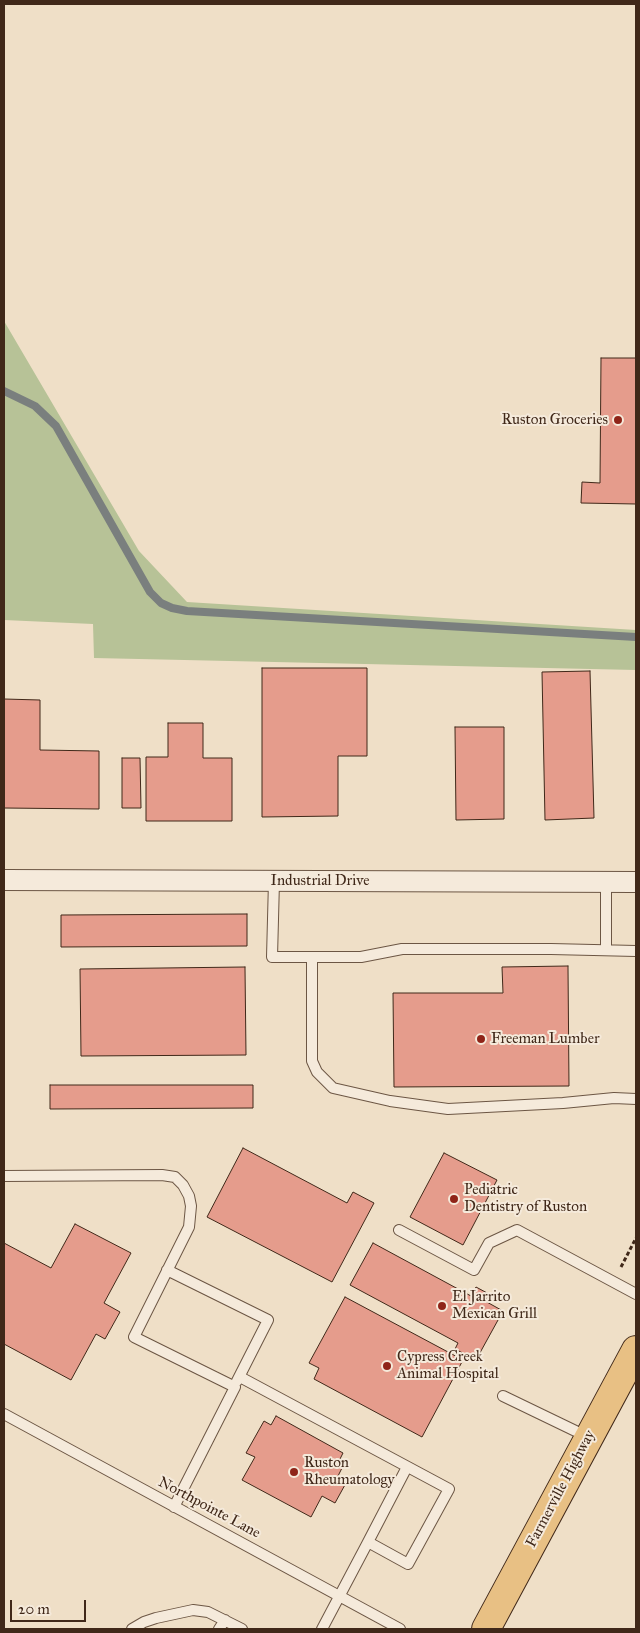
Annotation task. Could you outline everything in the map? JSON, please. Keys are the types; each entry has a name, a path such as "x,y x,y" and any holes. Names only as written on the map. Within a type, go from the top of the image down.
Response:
{"main road":[{"name":"Farmerville Highway","path":"486,1629 636,1350"}],"street":[{"name":"Industrial Drive","path":"4,880 636,882"}],"lane":[{"path":"274,881 272,957 361,957 402,949 636,951"},
{"path":"606,882 606,950"},
{"path":"312,957 312,1061 318,1072 334,1088 390,1101 448,1109 563,1104 614,1098 636,1099"},
{"path":"4,1176 162,1175 174,1177 183,1185 189,1196 190,1227 134,1336 235,1387"},
{"path":"399,1230 474,1270 488,1243 517,1230 636,1294"},
{"path":"167,1270 268,1320 174,1506"},
{"path":"240,1377 449,1489 408,1564 368,1542"},
{"path":"504,1396 589,1438"},
{"name":"Northpointe Lane","path":"4,1414 400,1629"},
{"path":"322,1629 407,1467"},
{"path":"132,1629 156,1618 193,1610 208,1612 242,1629"},
{"path":"219,1629 225,1620"}],"path":[{"path":"620,1267 636,1238"}],"green space":[{"path":"4,321 139,551 187,602 636,630 636,670 94,658 93,624 4,620"}],"building":[{"name":"Ruston Groceries","path":"601,358 636,358 636,504 581,503 582,482 600,483"},
{"path":"262,668 367,668 367,756 338,756 338,816 262,817"},
{"path":"590,671 594,818 545,820 542,672"},
{"path":"4,699 40,700 40,750 99,751 99,809 4,808"},
{"path":"168,723 203,723 203,758 232,758 232,821 146,821 146,757 168,757"},
{"path":"455,727 504,727 504,819 456,820"},
{"path":"122,758 140,758 141,808 122,808"},
{"path":"247,914 247,946 61,947 61,915"},
{"name":"Freeman Lumber","path":"568,966 569,1086 394,1087 393,993 503,993 502,967"},
{"path":"245,967 246,1055 81,1056 80,969"},
{"path":"50,1085 253,1085 253,1108 50,1109"},
{"path":"243,1148 347,1203 353,1192 374,1203 332,1282 207,1217"},
{"name":"Pediatric Dentistry of Ruston","path":"444,1153 497,1180 463,1245 410,1217"},
{"path":"75,1224 131,1253 104,1303 120,1312 105,1339 96,1334 71,1380 4,1344 4,1243 51,1268"},
{"name":"El Jarrito Mexican Grill","path":"373,1243 471,1296 476,1287 489,1294 485,1301 503,1311 476,1360 455,1349 458,1343 350,1285"},
{"name":"Cypress Creek Animal Hospital","path":"345,1297 463,1360 422,1437 314,1379 319,1368 309,1363"},
{"name":"Ruston Rheumatology","path":"276,1416 343,1453 338,1463 343,1466 337,1478 346,1483 335,1503 322,1496 311,1517 242,1480 255,1457 246,1453 264,1421 271,1425"}],"waterway":[{"path":"4,391 35,406 56,426 150,592 161,603 172,608 187,611 636,637"}],"place":[{"name":"Ruston Groceries","path":"618,420"},
{"name":"Freeman Lumber","path":"481,1039"},
{"name":"Pediatric Dentistry of Ruston","path":"454,1199"},
{"name":"El Jarrito Mexican Grill","path":"442,1306"},
{"name":"Cypress Creek Animal Hospital","path":"387,1366"},
{"name":"Ruston Rheumatology","path":"294,1472"}]}
